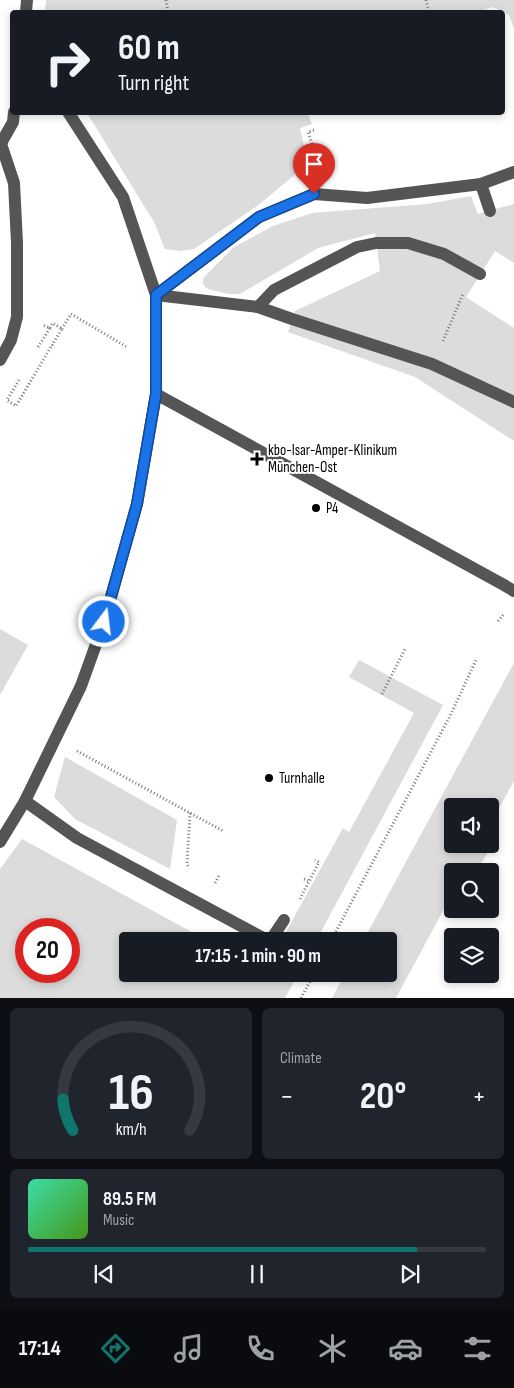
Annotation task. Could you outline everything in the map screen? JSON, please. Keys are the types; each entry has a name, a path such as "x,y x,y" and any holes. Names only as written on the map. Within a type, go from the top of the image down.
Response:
{"lane":[{"path":"0,360 11,340 17,317 17,242 14,184 0,144 13,122 14,115"},
{"path":"0,842 24,801 81,686 104,622 137,504 156,394 156,295 123,197 70,115"},
{"path":"156,295 259,217 314,194 367,198 481,184 514,172"},
{"path":"481,184 490,211"},
{"path":"258,308 274,290 356,247 376,243 408,243 444,254 480,274"},
{"path":"156,295 258,308 432,364 514,402"},
{"path":"156,394 504,584 514,592"},
{"path":"24,801 77,838 253,932"},
{"path":"276,932 284,920"}],"path":[{"path":"313,147 308,132 314,130"},
{"path":"432,364 459,299 464,292"},
{"path":"52,345 71,314 127,347"},
{"path":"50,328 52,323 62,329"},
{"path":"382,694 406,648"},
{"path":"336,932 451,714 477,658"},
{"path":"55,738 223,831"},
{"path":"190,812 187,864 191,869"},
{"path":"307,886 319,862 315,860"},
{"path":"208,880 215,884 220,874"},
{"path":"304,879 310,881"},
{"path":"301,998 310,982"}],"shaded area":[{"path":"46,0 514,0 514,29 505,10 493,7 483,10 45,10"},
{"path":"88,115 309,115 312,124 300,128 308,164 257,206 194,249 181,251 165,249 154,222"},
{"path":"471,196 478,214 514,204 514,263 495,251 466,297 514,328 514,441 415,377 288,332 295,311 380,271 375,233 318,248 240,294 228,294 208,289 203,283 205,276 234,247 273,226 312,213 427,204"},
{"path":"0,629 28,645 0,695"},
{"path":"359,660 443,705 321,932 286,932 343,828 349,832 414,713 349,677"},
{"path":"514,663 514,781 499,808 499,798 444,798 444,853 487,853 482,863 444,863 444,909 396,998 332,998 341,982 397,982 397,932 368,932"},
{"path":"65,757 177,820 170,869 75,819 54,797"},
{"path":"22,839 192,932 119,932 119,982 294,982 285,998 0,998 0,869"}],"place":[{"name":"kbo-Isar-Amper-Klinikum München-Ost","path":"257,459"},
{"name":"P4","path":"316,508"},
{"name":"Turnhalle","path":"269,778"}],"route":[{"path":"104,622 137,504 156,394 156,295 259,217 314,194"}]}
